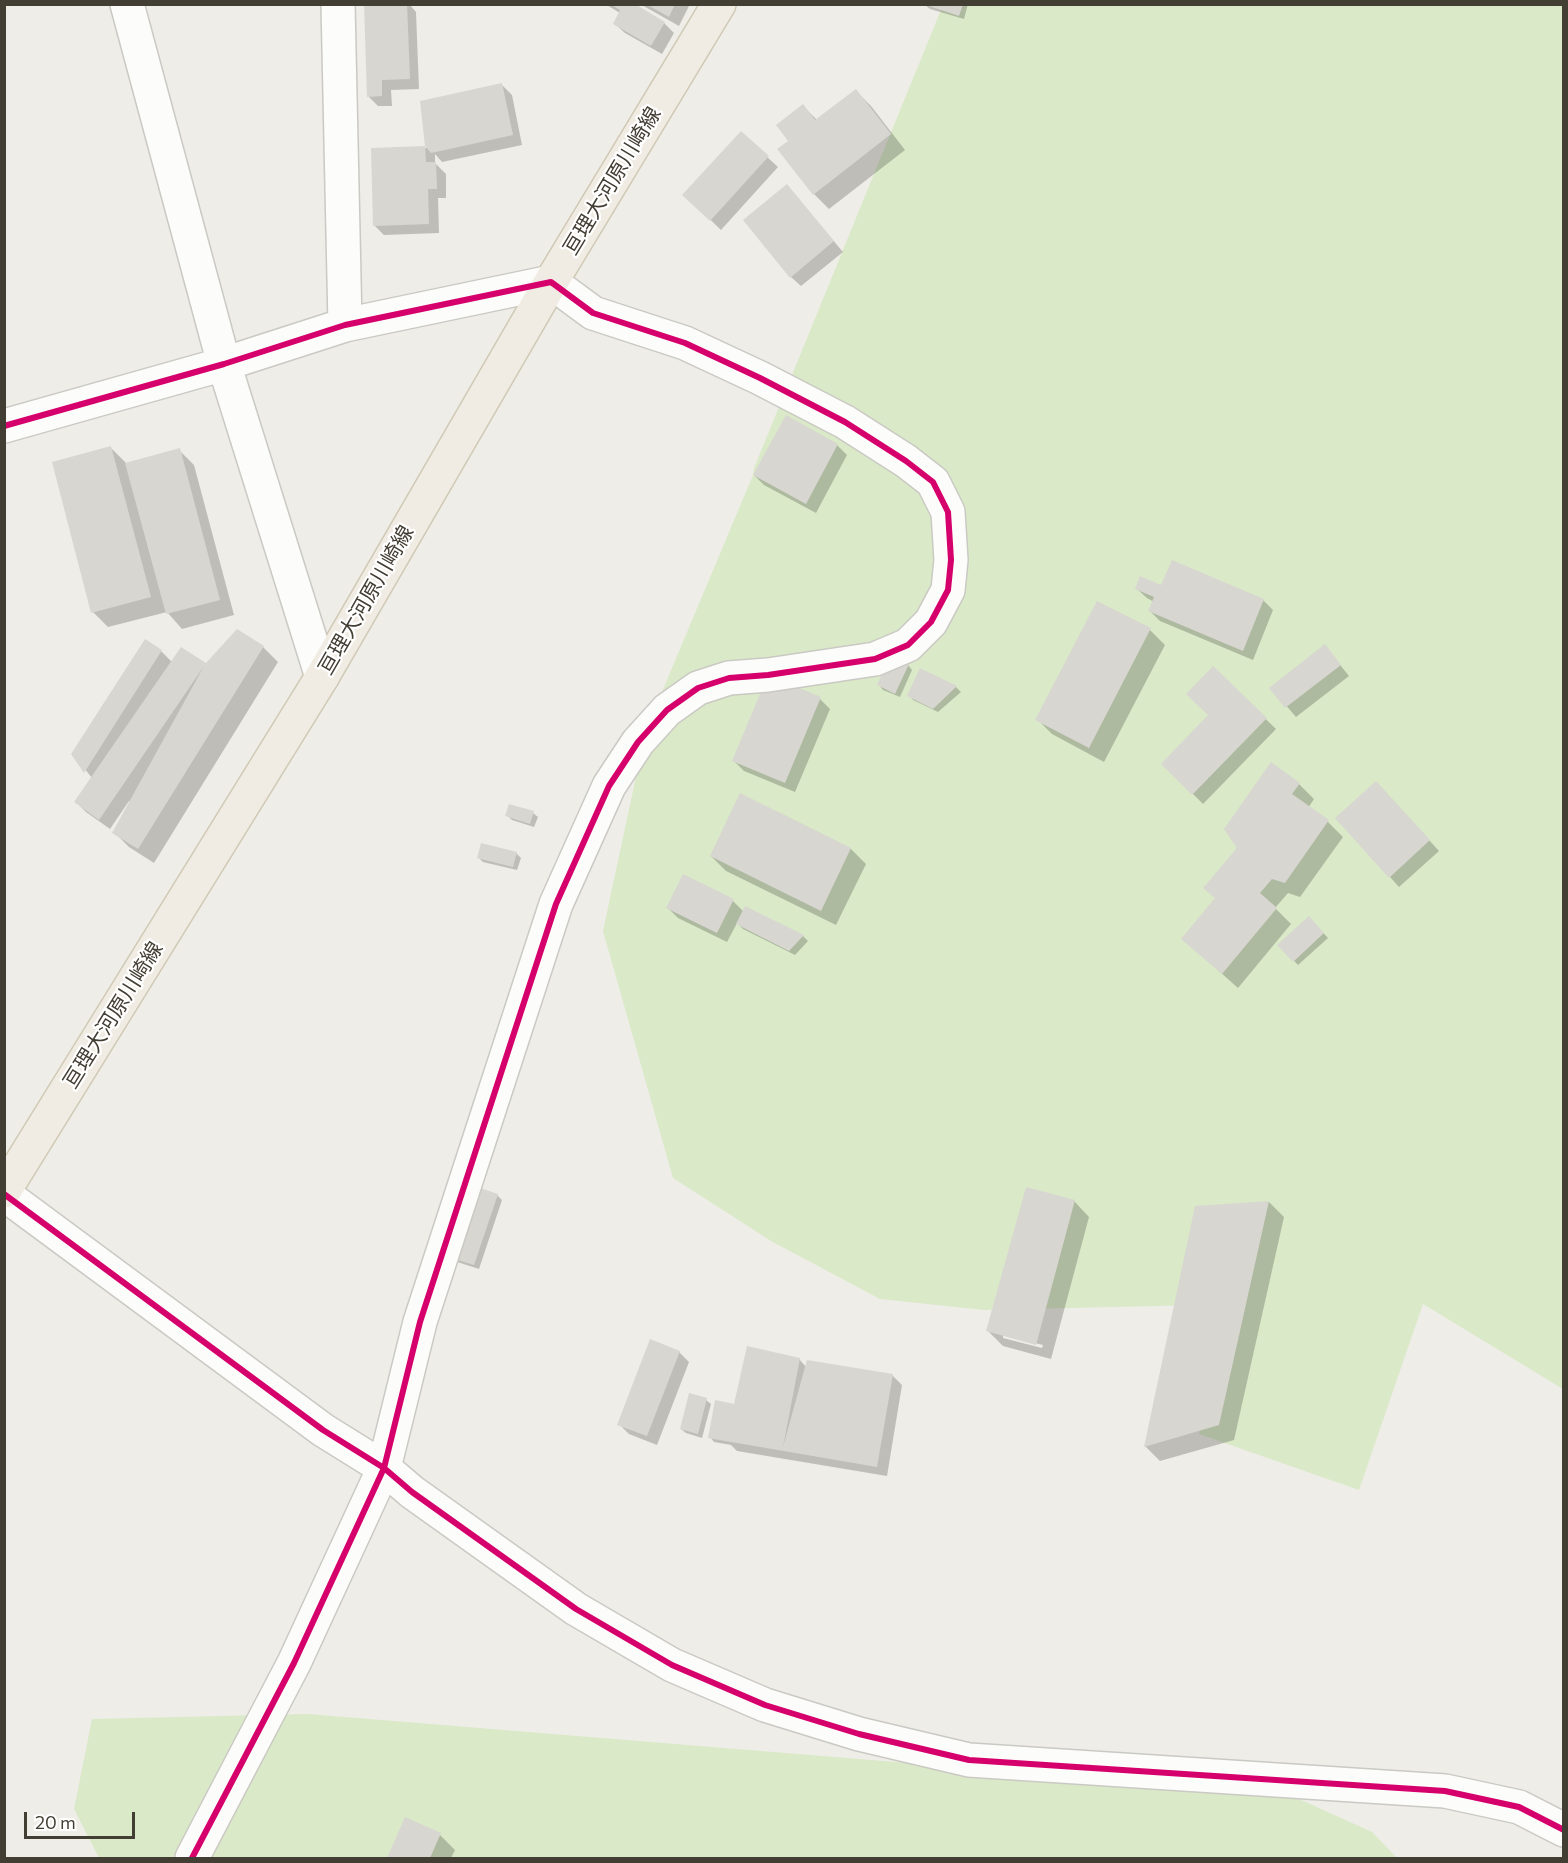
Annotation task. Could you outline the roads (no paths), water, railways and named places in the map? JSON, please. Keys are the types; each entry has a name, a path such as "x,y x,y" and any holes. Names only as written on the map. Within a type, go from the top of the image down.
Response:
{"main road":[{"name":"亘理大河原川崎線","path":"4,1193 322,677 551,282 719,4"}],"street":[{"path":"127,4 224,364 322,677"},
{"path":"338,4 345,325"},
{"path":"4,426 224,364 345,325 551,282 592,313 685,343 771,383 845,422 906,461 933,482 948,512 951,560 948,590 931,622 908,645 875,659 768,675 729,678 698,688 667,710 638,742 609,786 556,904 420,1322 384,1468 294,1663 192,1858"},
{"path":"4,1193 323,1430 384,1468 412,1492 576,1609 672,1665 765,1705 859,1734 969,1760 1445,1791 1520,1807 1563,1830"}]}
